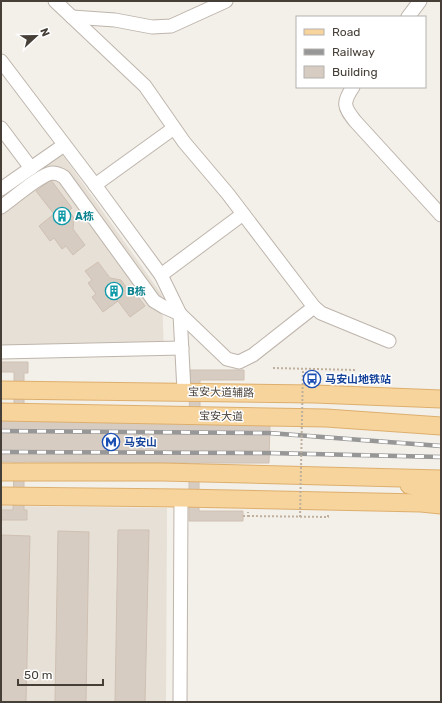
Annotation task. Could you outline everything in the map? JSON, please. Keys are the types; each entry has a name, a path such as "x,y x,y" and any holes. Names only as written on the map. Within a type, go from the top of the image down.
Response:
{"main road":[{"name":"宝安大道辅路","path":"1,390 184,391 441,399"},
{"name":"宝安大道","path":"1,412 326,418 441,426"},
{"path":"1,472 162,472 376,476 441,479"},
{"path":"376,476 441,492"},
{"path":"1,496 181,498 441,505"}],"street":[{"path":"55,1 146,86 184,142 243,214 314,307 321,313 389,341"},
{"path":"72,18 115,20 152,27 171,26 226,1"},
{"path":"409,16 420,1"},
{"path":"1,61 161,275 180,314 184,391"},
{"path":"352,88 347,96 345,103 346,110 441,215"},
{"path":"1,128 31,168"},
{"path":"95,185 174,128"},
{"path":"1,189 64,145"},
{"path":"1,207 42,178 53,173 64,177 154,301 180,314 227,359 239,362 253,355 314,307"},
{"path":"161,275 243,214"},
{"path":"1,352 182,348"},
{"path":"180,702 181,498"}],"path":[{"path":"273,368 356,370"},
{"path":"300,517 303,369"},
{"path":"248,516 328,517"}],"shaded area":[{"path":"62,154 162,295 164,354 1,358 1,198"},
{"path":"1,506 167,508 166,702 1,702"}],"building":[{"name":"A栋","path":"51,180 72,208 69,211 74,218 73,229 85,245 73,255 66,246 62,249 54,238 50,241 39,226 54,214 36,191"},
{"name":"B栋","path":"98,262 110,278 121,280 126,287 129,285 145,306 130,317 118,301 103,312 92,297 96,294 88,283 92,280 85,271"},
{"path":"1,362 28,362 28,373 24,373 24,421 189,422 190,370 244,370 244,380 200,380 200,422 270,423 269,463 199,463 199,511 243,511 243,521 189,521 189,463 24,462 24,510 27,510 27,520 1,520 1,510 13,510 14,462 1,462 1,421 14,421 14,372 1,372"},
{"path":"118,530 149,530 145,702 115,702"},
{"path":"58,531 89,532 86,702 55,702"},
{"path":"1,535 30,536 26,702 1,702"}],"railway":[{"path":"1,431 269,433 441,446"},
{"path":"1,452 269,453 441,457"}],"place":[{"name":"A栋","path":"62,216"},
{"name":"B栋","path":"114,291"},
{"name":"马安山地铁站","path":"312,379"},
{"name":"马安山","path":"111,442"}]}
